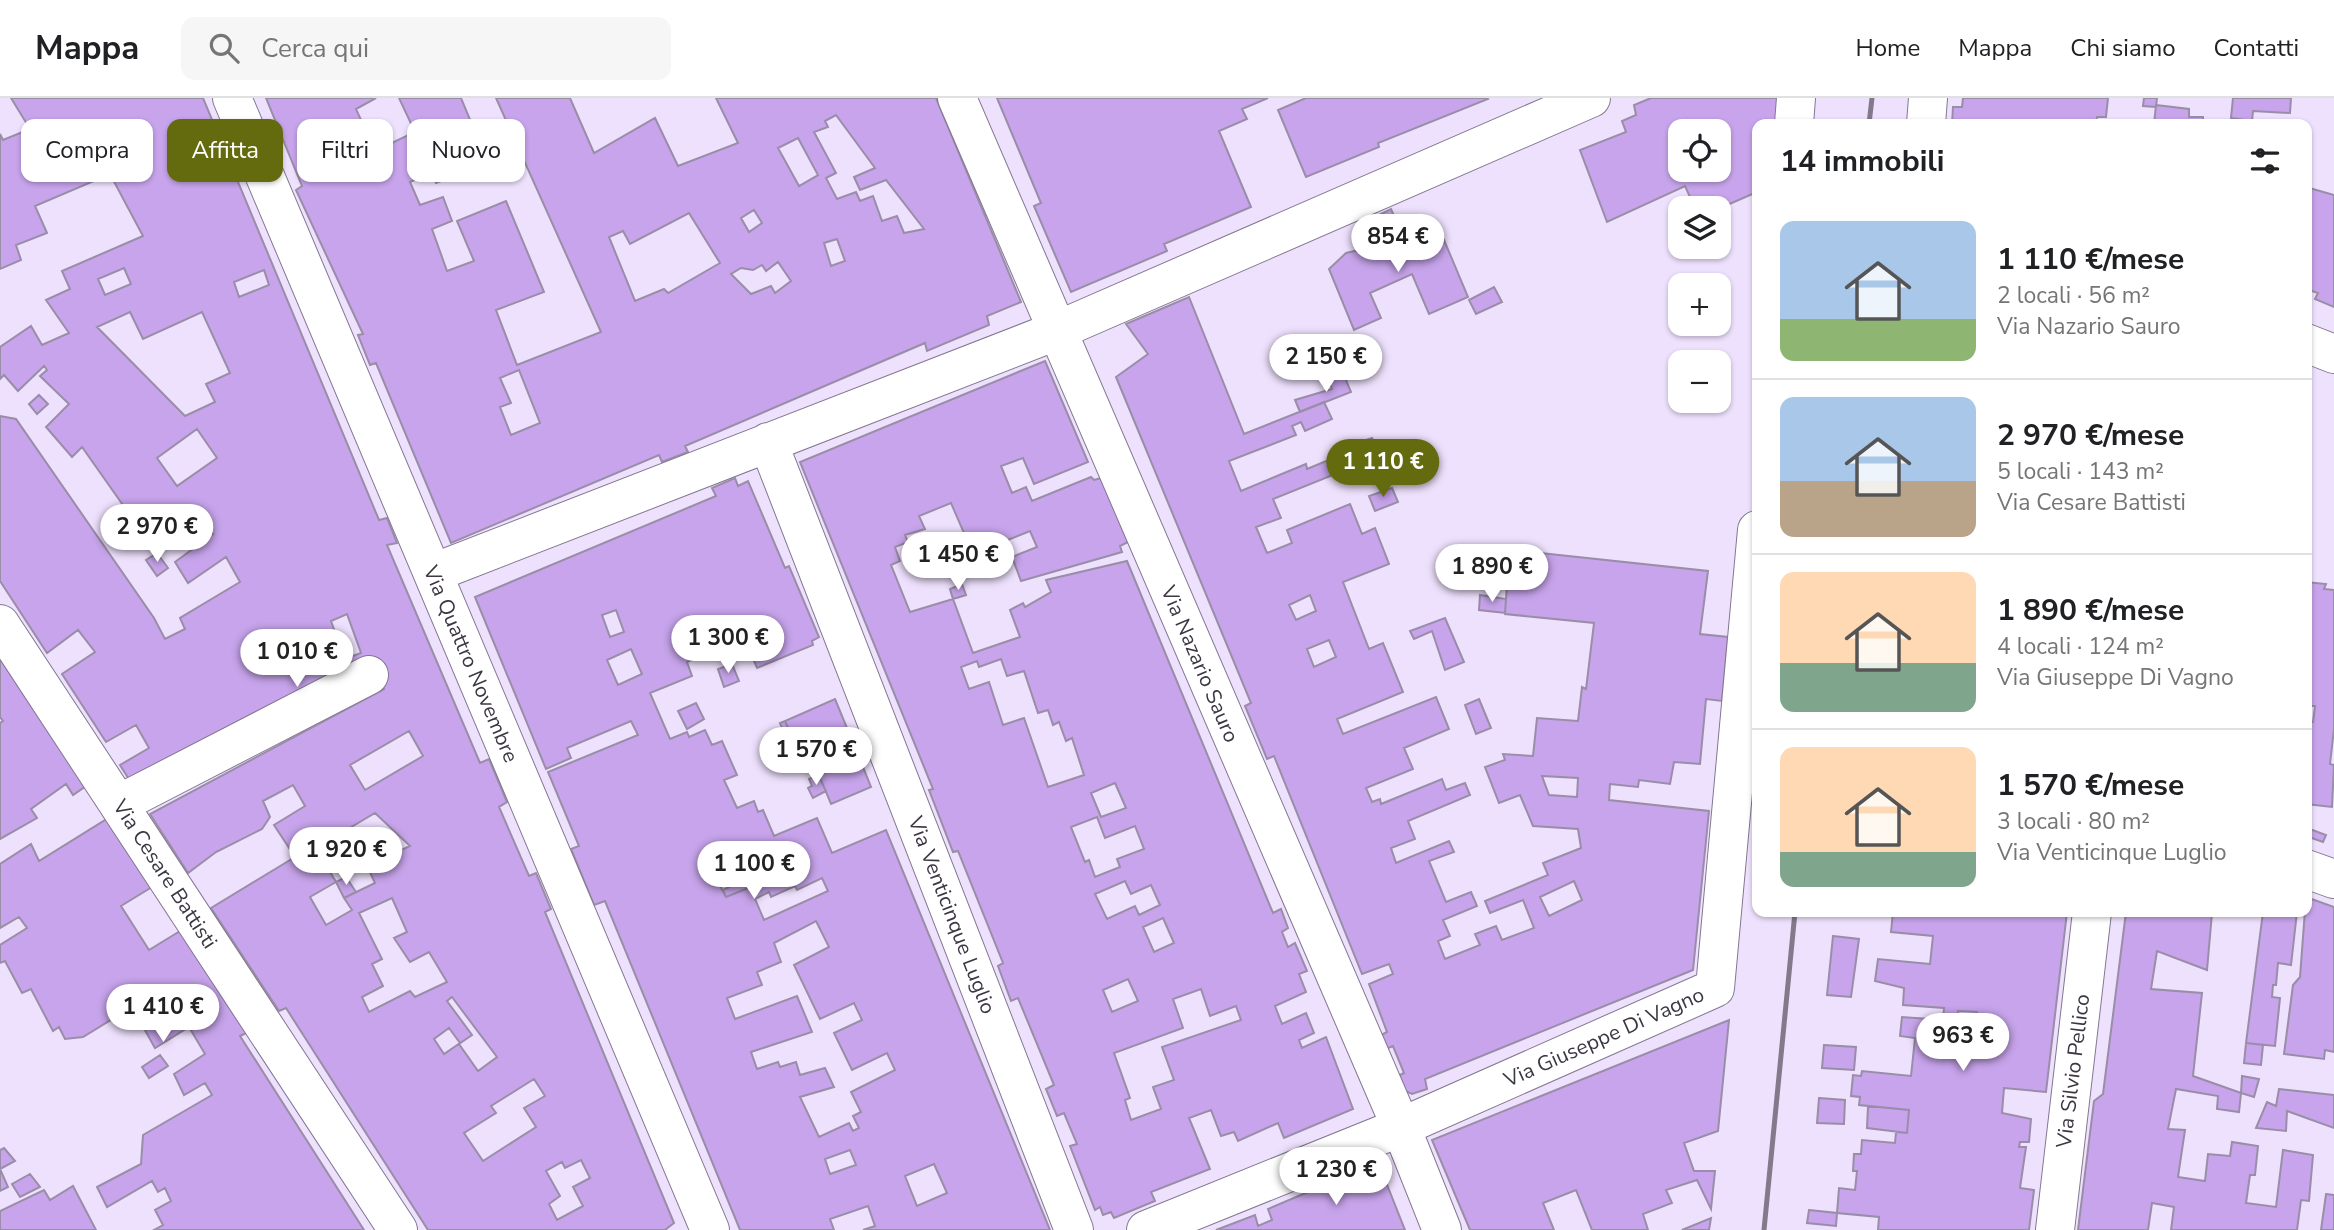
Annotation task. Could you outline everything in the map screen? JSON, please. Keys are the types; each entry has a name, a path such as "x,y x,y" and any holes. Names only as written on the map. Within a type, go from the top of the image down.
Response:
{"street":[{"name":"Via Quattro Novembre","path":"232,98 710,1230"},
{"name":"Via Nazario Sauro","path":"957,98 1401,1127 1442,1230"},
{"path":"433,573 1056,331 1591,98"},
{"path":"1794,119 1796,98"},
{"path":"1926,119 1928,98"},
{"path":"2312,345 2334,354"},
{"name":"Via Venticinque Luglio","path":"768,442 1074,1230"},
{"name":"Via Giuseppe Di Vagno","path":"1146,1230 1401,1127 1715,988 1752,585"},
{"name":"Via Cesare Battisti","path":"0,624 398,1230"},
{"path":"119,804 369,675"},
{"path":"2312,871 2334,878"},
{"name":"Via Silvio Pellico","path":"2055,1230 2091,917"}],"building":[{"path":"11,98 203,98 212,119 167,119 167,182 238,182 379,520 387,518 397,543 387,545 480,763 489,759 507,802 499,807 529,876 536,873 551,909 545,912 674,1223 665,1230 428,1230 286,1008 279,1011 211,908 295,857 274,825 305,806 293,785 263,801 270,817 262,829 216,852 188,873 150,814 384,689 378,679 142,800 120,765 149,748 136,725 106,742 62,674 95,652 78,630 47,653 0,581 0,416 16,419 154,618 165,639 185,629 180,618 240,582 226,557 188,583 175,562 213,534 197,516 178,531 163,506 137,525 82,447 72,457 46,427 69,404 40,376 47,370 44,366 18,391 4,375 0,379 0,347 31,326 42,345 69,333 46,300 70,289 62,271 143,236 114,182 153,182 153,119 24,119","holes":["124,268 131,284 105,295 98,279","264,270 269,285 239,297 234,282","130,312 143,339 202,312 230,373 206,384 215,402 185,416 97,327","197,429 217,458 177,486 157,458","347,614 361,653 345,659 331,621","409,731 423,756 365,790 350,765","375,813 410,846 367,866 375,883 344,898 352,910 326,925 310,897 336,882 316,848","392,898 407,932 394,938 410,962 429,952 447,982 415,997 410,991 369,1012 362,997 383,986 372,964 382,959 359,913","452,997 497,1057 478,1071 459,1044 472,1035 447,1001","449,1028 460,1043 444,1054 434,1039","534,1079 545,1096 524,1108 536,1127 483,1161 464,1133 496,1113 491,1106","581,1160 590,1178 573,1187 583,1206 557,1220 549,1204 560,1196 546,1171 562,1162 565,1168"]},
{"path":"266,98 376,98 356,109 361,119 297,119 297,174 283,140 283,119 275,119"},
{"path":"399,98 461,98 470,119 409,119"},
{"path":"496,98 570,98 594,153 655,118 678,166 738,143 716,98 936,98 1021,302 987,316 989,325 927,351 925,343 685,446 688,452 662,462 659,455 451,543 376,363 370,365 358,335 363,334 296,190 302,186 300,182 393,182 393,142 407,136 407,182 410,182 420,205 443,197 452,221 432,229 447,271 474,261 457,221 506,201 544,292 496,310 517,365 601,332 525,163 525,119 505,119","holes":["836,115 875,168 854,177 860,190 886,180 924,229 904,233 897,216 882,221 873,196 860,201 856,192 837,199 826,178 836,173 814,132 828,127 825,121","798,138 818,175 799,186 778,148","754,210 762,223 749,232 741,218","689,213 720,263 668,293 664,289 635,301 609,237 623,231 630,244","837,239 845,261 831,266 824,243","778,262 791,281 775,293 771,286 751,294 731,274 741,268 753,270 762,265 766,271","519,370 540,423 511,435 500,407 511,403 500,378"]},
{"path":"997,98 1268,98 1242,109 1247,119 1219,131 1251,207 1164,244 1167,251 1071,292 1034,206 1041,203"},
{"path":"1306,98 1488,99 1378,143 1379,147 1306,177 1278,110"},
{"path":"1651,98 1779,98 1777,119 1752,119 1752,194 1731,203 1731,196 1690,196 1685,186 1607,222 1580,150 1626,132 1622,121 1636,115 1634,105"},
{"path":"1963,98 2108,98 2106,117 2097,119 1952,119 1953,107 1962,107"},
{"path":"2144,98 2157,98 2156,107 2143,106"},
{"path":"2233,98 2291,98 2290,113 2253,111 2252,119 2231,118"},
{"path":"2156,105 2189,109 2189,117 2203,117 2203,119 2155,119"},
{"path":"21,133 21,182 91,182 35,206 47,233 16,245 21,260 0,269 0,134 3,140"},
{"path":"2312,189 2334,195 2334,307 2315,299 2318,293 2312,291"},
{"path":"1391,209 1394,216 1384,221 1381,214"},
{"path":"1436,221 1468,297 1429,314 1412,274 1370,293 1381,318 1354,330 1329,269 1346,253 1398,241 1397,239 1404,235"},
{"path":"1494,287 1502,302 1476,314 1469,300"},
{"path":"1189,297 1244,434 1324,402 1332,419 1305,431 1301,422 1292,426 1296,435 1229,461 1241,491 1306,464 1307,469 1336,457 1333,451 1372,438 1380,456 1273,499 1281,518 1256,527 1267,553 1292,543 1287,530 1350,504 1362,534 1375,528 1389,564 1343,582 1369,649 1383,643 1403,692 1337,719 1343,734 1436,697 1449,729 1404,748 1413,769 1366,788 1372,802 1380,799 1381,804 1442,779 1446,790 1465,783 1470,795 1408,821 1415,839 1391,848 1396,863 1449,841 1454,852 1429,861 1446,902 1471,892 1477,906 1443,920 1450,936 1438,941 1445,959 1480,945 1475,934 1496,926 1502,940 1534,928 1523,900 1490,913 1485,901 1548,875 1543,863 1581,848 1578,829 1533,826 1520,795 1499,803 1485,767 1505,760 1503,754 1533,756 1537,718 1578,721 1582,687 1586,689 1594,623 1505,614 1508,568 1474,565 1475,546 1708,571 1700,634 1728,637 1722,701 1706,699 1700,764 1674,762 1670,784 1639,780 1638,787 1610,784 1609,800 1709,811 1693,970 1425,1079 1427,1089 1412,1094 1403,1090 1398,1076 1404,1073 1393,1046 1386,1049 1381,1035 1387,1032 1369,984 1393,974 1389,964 1362,974 1274,756 1267,759 1245,706 1251,703 1116,377 1148,354 1126,324","holes":["1310,595 1316,611 1296,620 1289,605","1329,640 1336,657 1314,667 1307,649","1542,776 1578,778 1577,797 1549,795","1574,881 1582,900 1549,916 1540,897"]},
{"path":"1045,361 1088,462 1034,484 1023,458 1001,466 1012,493 1026,487 1032,501 1091,477 1094,480 1101,478 1128,542 1120,546 1122,552 1021,581 1012,557 1037,547 1030,531 973,554 951,503 919,516 925,529 905,535 908,542 895,547 900,561 891,565 910,612 953,599 973,653 1020,637 1010,610 1023,603 1025,607 1051,592 1046,580 1127,561 1273,913 1281,909 1288,928 1282,932 1288,947 1295,943 1307,971 1299,974 1306,992 1275,1006 1282,1024 1306,1013 1314,1033 1299,1040 1302,1048 1326,1037 1353,1109 1284,1138 1278,1123 1238,1141 1234,1132 1221,1136 1211,1110 1189,1118 1210,1169 1151,1192 1155,1201 1114,1218 1111,1212 1103,1215 1100,1207 1095,1210 1070,1146 1077,1144 1064,1113 1057,1116 1046,1089 1054,1085 1018,998 1011,1001 998,966 1003,963 958,851 953,852 929,790 933,789 800,462","holes":["1001,659 1007,676 1024,671 1038,713 1048,710 1053,725 1059,722 1066,741 1072,738 1084,775 1048,787 1024,718 1003,725 989,682 969,689 961,667 977,661 979,667","1115,783 1126,808 1101,817 1091,793","1097,817 1105,838 1135,826 1144,849 1117,859 1120,867 1095,877 1089,860 1085,862 1071,827","1125,881 1131,894 1151,885 1160,905 1139,915 1135,906 1107,919 1095,894","1163,918 1174,943 1154,952 1143,927","1128,979 1138,1001 1112,1012 1103,990","1201,989 1210,1016 1236,1006 1241,1020 1162,1047 1174,1080 1153,1087 1161,1109 1131,1120 1125,1100 1130,1098 1114,1053 1183,1028 1173,999"]},
{"path":"1343,373 1351,392 1300,412 1295,400 1332,389 1328,379"},
{"path":"39,395 48,404 37,414 29,404"},
{"path":"735,478 738,486 748,481 785,568 789,566 819,637 812,641 813,645 757,668 741,630 734,633 727,617 715,622 718,630 691,641 698,657 687,662 692,676 650,693 670,739 687,732 689,737 705,730 712,745 722,741 737,775 724,780 737,808 754,801 758,812 763,810 774,836 817,818 832,853 886,830 1050,1230 863,1230 875,1226 868,1206 830,1219 834,1230 740,1230 605,901 594,905 571,849 579,846 548,772 638,735 631,721 567,748 571,758 546,769 475,597 716,496 712,488","holes":["616,610 624,632 610,637 602,615","631,649 642,674 618,685 607,660","730,844 751,887 726,897 717,880 722,878 710,854","822,878 828,891 764,920 755,899 769,892 771,897 795,886 797,890","816,921 829,947 794,965 820,1019 854,1003 862,1020 834,1033 852,1070 887,1053 895,1070 851,1092 861,1112 853,1116 859,1128 853,1131 849,1123 819,1137 800,1097 834,1087 825,1068 800,1075 796,1062 780,1067 778,1062 757,1069 751,1052 812,1032 797,996 735,1019 727,998 762,985 757,972 781,962 774,943","850,1150 856,1165 830,1174 825,1159","934,1164 947,1193 917,1206 905,1176"]},
{"path":"1392,488 1398,502 1375,511 1369,496"},
{"path":"157,553 168,568 157,576 146,560"},
{"path":"2312,583 2326,584 2324,589 2334,590 2334,729 2330,764 2334,765 2332,807 2312,805 2312,722 2315,706 2312,706"},
{"path":"962,584 966,595 953,599 950,589"},
{"path":"1480,595 1506,599 1505,613 1479,610"},
{"path":"1445,618 1464,662 1445,670 1432,631 1414,639 1410,631"},
{"path":"0,647 89,784 73,795 66,784 31,809 37,818 0,839 0,723 3,721 0,717"},
{"path":"732,664 739,681 724,687 718,669"},
{"path":"835,699 847,728 797,749 785,721"},
{"path":"1479,699 1491,728 1476,734 1465,705"},
{"path":"696,703 704,719 687,729 678,711"},
{"path":"785,721 797,749 784,754 777,736 784,733 780,723"},
{"path":"859,757 871,787 831,804 819,775"},
{"path":"818,775 826,791 813,798 808,788 812,786 809,779"},
{"path":"110,817 152,887 121,906 149,950 180,931 246,1033 240,1036 364,1230 154,1230 163,1225 155,1210 171,1201 165,1188 158,1192 152,1181 107,1207 97,1187 141,1164 143,1135 212,1095 205,1083 184,1095 174,1074 205,1054 189,1027 155,1048 132,1007 83,1037 65,1039 59,1027 53,1031 31,989 22,993 5,961 0,963 0,945 27,928 19,917 0,928 0,864 31,844 39,861"},
{"path":"2312,830 2326,835 2323,842 2312,838"},
{"path":"744,875 751,887 726,897 723,890 731,886 729,882"},
{"path":"346,877 356,892 344,898 336,882"},
{"path":"2312,899 2334,907 2334,1052 2325,1050 2324,1059 2284,1054 2293,985 2300,977 2304,917 2312,917"},
{"path":"1892,917 2066,917 2046,1092 2004,1088 2002,1113 2031,1119 2029,1142 2020,1142 2019,1147 2026,1147 2020,1188 2034,1190 2029,1230 1878,1230 1879,1217 1837,1213 1839,1188 1855,1190 1857,1171 1853,1171 1854,1154 1861,1154 1862,1140 1895,1143 1896,1132 1907,1133 1909,1110 1859,1105 1860,1097 1851,1096 1853,1075 1861,1076 1862,1071 1911,1076 1915,1038 1900,1036 1902,1017 1943,1020 1944,1008 1903,1005 1904,988 1875,981 1878,959 1930,964 1933,936 1891,932","holes":["1958,1011 1977,1012 1976,1024 1957,1022"]},
{"path":"2125,917 2212,917 2207,970 2157,951 2151,989 2202,993 2193,1076 2241,1093 2239,1112 2217,1109 2218,1096 2176,1089 2168,1129 2185,1130 2178,1177 2205,1181 2208,1154 2230,1156 2232,1142 2258,1146 2255,1175 2250,1175 2246,1203 2276,1207 2283,1150 2313,1155 2309,1201 2301,1200 2297,1230 2171,1230 2174,1207 2152,1203 2148,1230 2078,1230 2094,1101 2103,1094"},
{"path":"2262,917 2296,917 2291,965 2278,963 2276,985 2273,985 2272,997 2280,998 2275,1046 2246,1043"},
{"path":"1833,936 1859,939 1851,997 1827,995"},
{"path":"1729,1020 1718,1131 1684,1143 1694,1171 1715,1171 1711,1209 1697,1180 1666,1190 1672,1203 1643,1214 1648,1230 1592,1230 1576,1190 1543,1203 1554,1230 1470,1230 1432,1140"},
{"path":"2246,1043 2263,1045 2261,1065 2244,1063"},
{"path":"1824,1045 1856,1047 1854,1070 1822,1068"},
{"path":"160,1055 168,1066 149,1078 142,1067"},
{"path":"2242,1076 2259,1079 2254,1097 2241,1093"},
{"path":"2279,1089 2334,1095 2334,1128 2287,1111 2286,1131 2256,1128 2267,1102 2276,1106"},
{"path":"1819,1098 1845,1100 1844,1124 1817,1123"},
{"path":"1868,1106 1909,1110 1907,1133 1867,1128"},
{"path":"4,1148 15,1161 0,1169 0,1150"},
{"path":"1378,1162 1405,1230 1216,1230 1255,1215 1258,1226 1272,1220 1268,1209"},
{"path":"0,1169 8,1187 0,1191"},
{"path":"30,1174 40,1187 20,1197 12,1184"},
{"path":"73,1186 96,1230 0,1230 0,1211 44,1190 50,1200"},
{"path":"2326,1194 2334,1195 2334,1230 2321,1230"},
{"path":"1809,1210 1837,1213 1836,1226 1807,1223"},
{"path":"1711,1218 1709,1230 1682,1230"}],"railway":[{"path":"1870,119 1872,98"},
{"path":"1764,1230 1795,917"}]}
